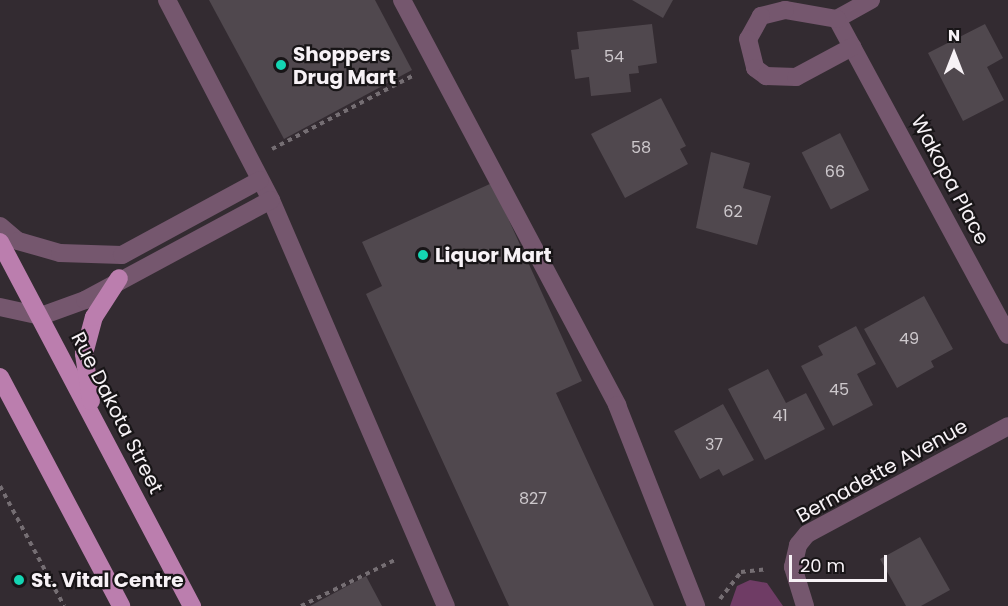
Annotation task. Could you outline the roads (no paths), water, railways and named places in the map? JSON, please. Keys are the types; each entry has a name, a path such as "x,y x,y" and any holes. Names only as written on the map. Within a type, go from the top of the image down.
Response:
{"main road":[{"name":"Rue Dakota Street","path":"0,242 93,414 192,606"},
{"path":"93,414 84,354 94,317 119,278"},
{"path":"0,376 121,606"}],"street":[{"path":"167,0 271,200 446,606"},
{"path":"402,0 617,405 696,606"},
{"path":"852,46 796,77 766,76 755,68 748,39 761,16 785,10 837,19 871,0"},
{"name":"Wakopa Place","path":"837,19 1008,335"},
{"path":"0,226 18,241 60,253 122,255 260,180"},
{"path":"0,307 41,316 85,300 119,278 271,200"},
{"name":"Bernadette Avenue","path":"805,606 793,567 798,545 807,534 1008,426"}],"place":[{"name":"Shoppers Drug Mart","path":"281,65"},
{"name":"Liquor Mart","path":"423,255"},
{"name":"St. Vital Centre","path":"19,580"}]}
